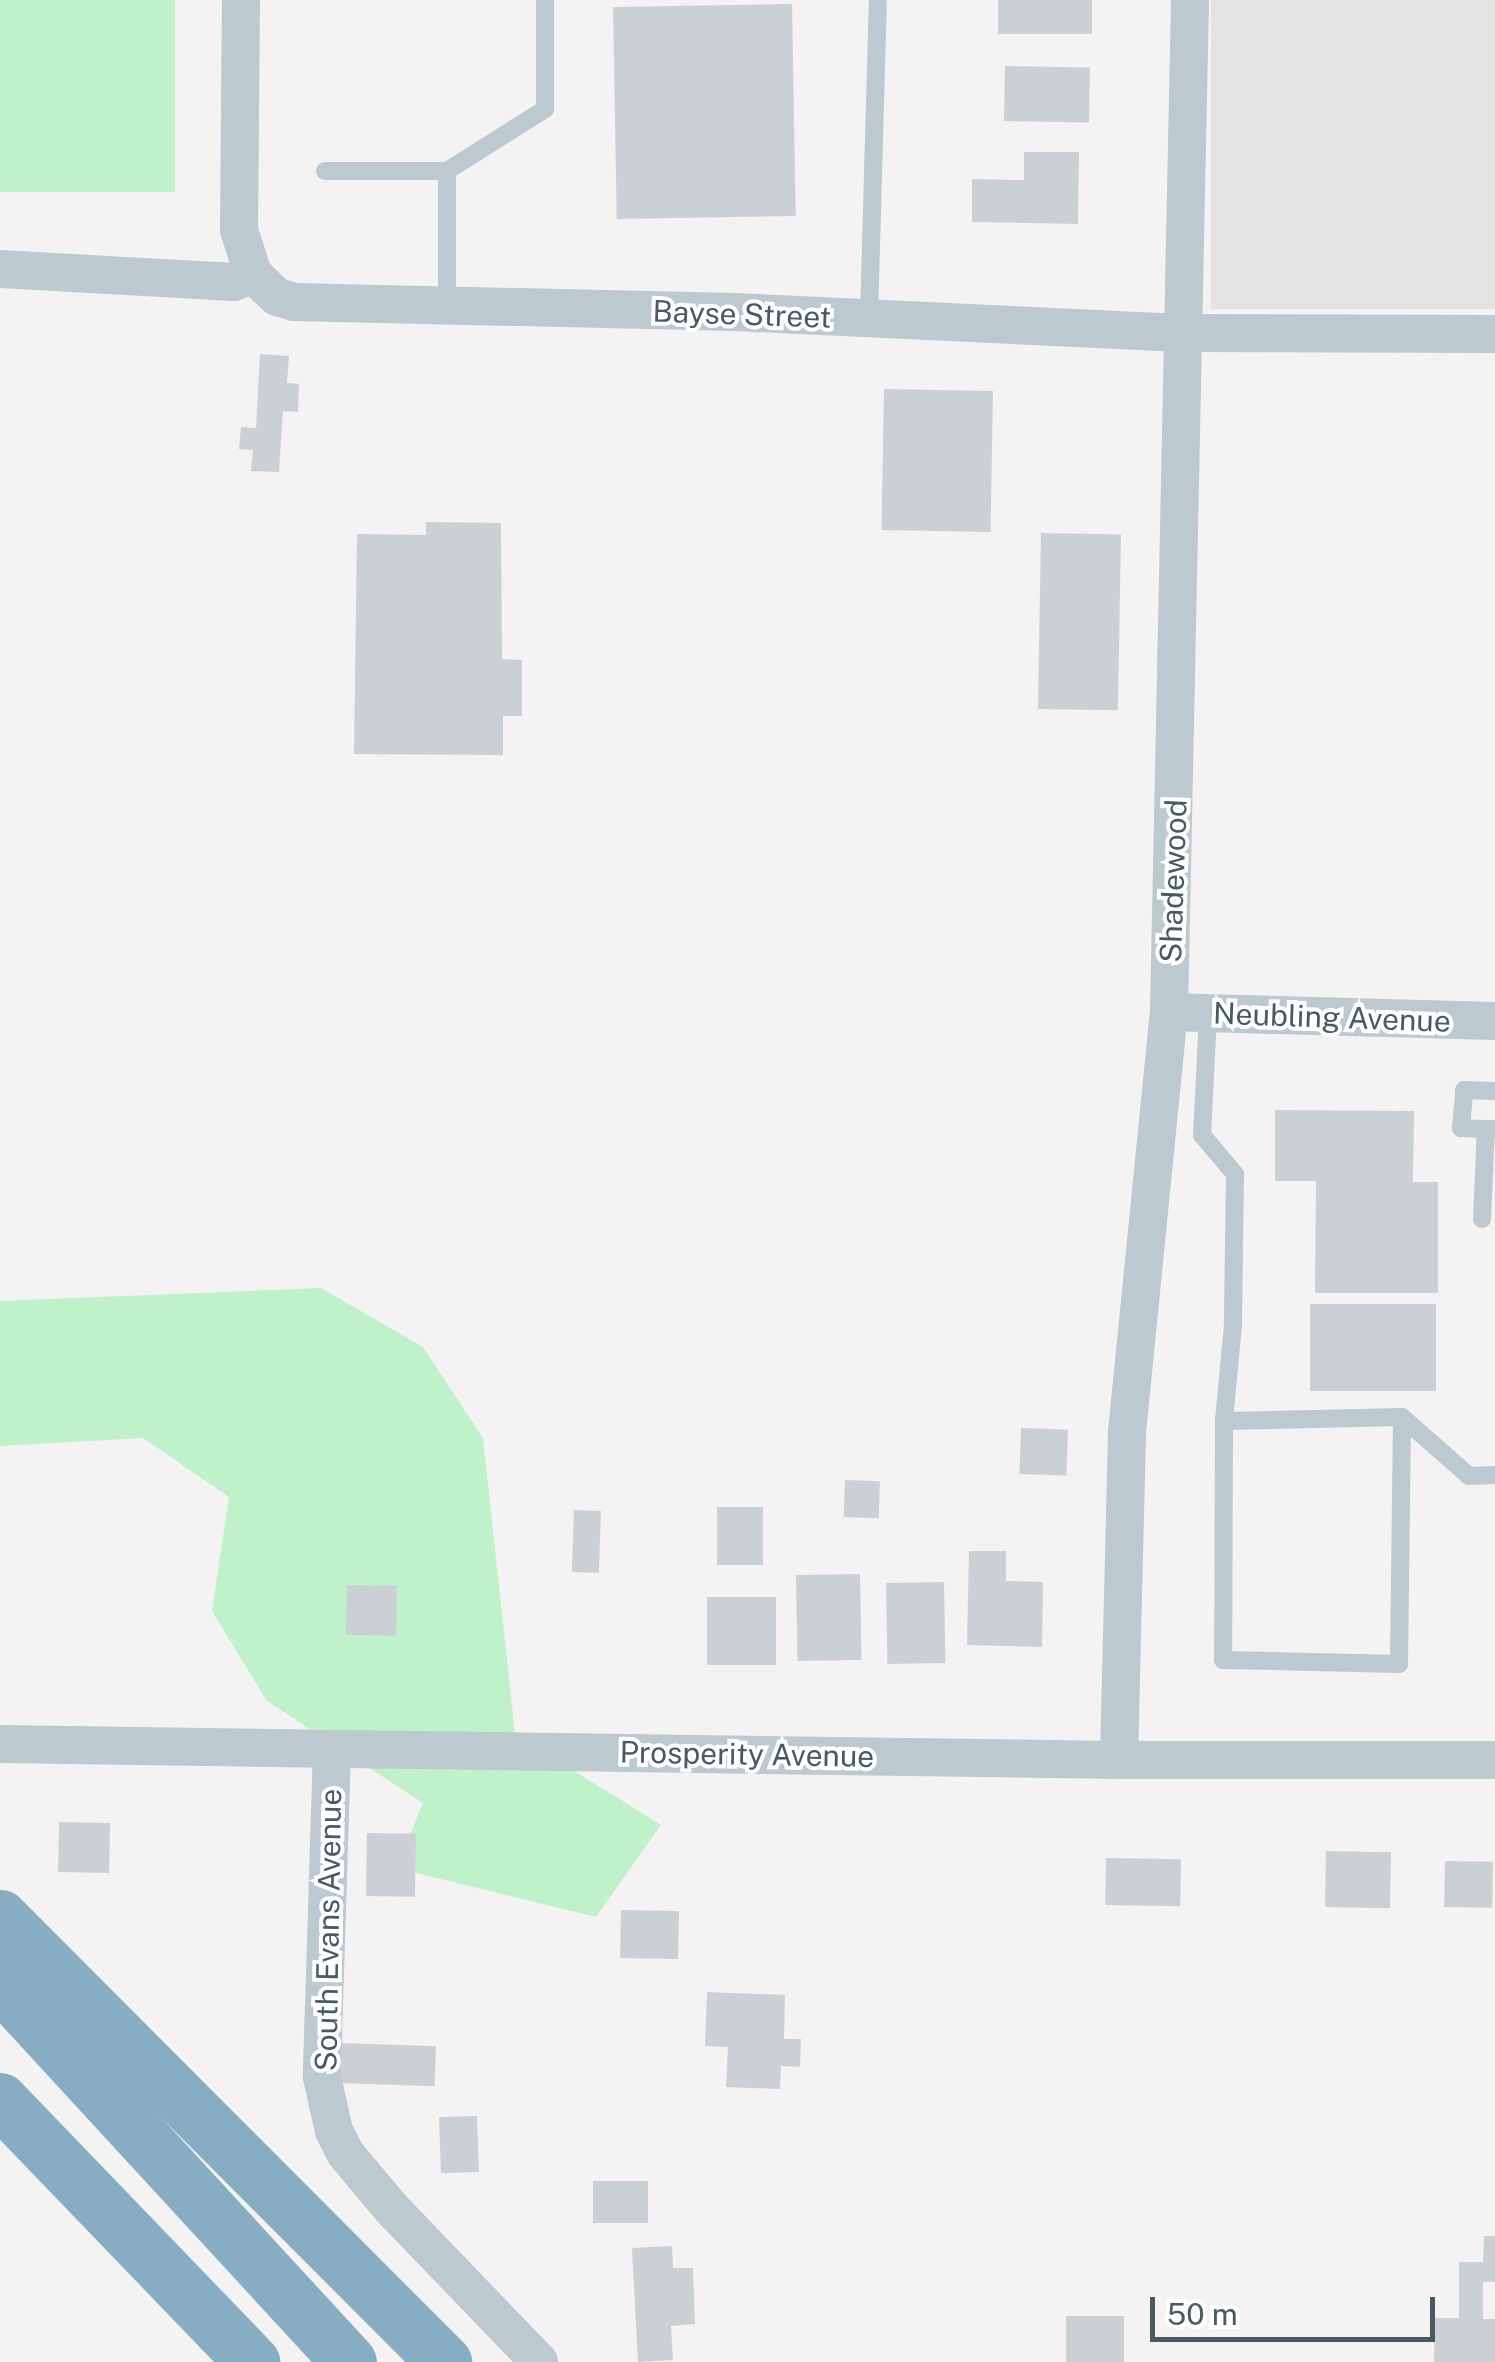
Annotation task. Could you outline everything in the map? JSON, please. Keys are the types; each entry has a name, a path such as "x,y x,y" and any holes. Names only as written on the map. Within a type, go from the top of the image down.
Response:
{"highway":[{"path":"0,1917 444,2362"},
{"path":"1,1984 350,2362"},
{"path":"0,2100 248,2358"}],"street":[{"path":"0,269 234,282 253,274 239,230 241,0"},
{"name":"Shadewood","path":"1119,1760 1127,1432 1169,1012 1190,0"},
{"name":"Bayse Street","path":"253,274 277,296 294,302 869,318 1182,334 1495,334"},
{"name":"Neubling Avenue","path":"1169,1012 1495,1021"},
{"name":"Prosperity Avenue","path":"0,1744 1119,1760 1495,1760"},
{"name":"South Evans Avenue","path":"332,1750 322,2077 334,2131 345,2153 392,2210 539,2362"}],"lane":[{"path":"325,171 447,171 546,108 546,0"},
{"path":"869,318 878,0"},
{"path":"447,171 447,308"},
{"path":"1208,1014 1202,1135 1236,1174 1234,1326 1224,1421 1223,1660 1399,1664 1402,1418"},
{"path":"1482,1219 1490,1129 1461,1128 1464,1090 1495,1091"},
{"path":"1224,1421 1402,1418 1469,1476 1495,1476"}],"shaded area":[{"path":"1211,0 1495,0 1495,309 1211,309"}],"green space":[{"path":"0,0 175,0 175,192 0,192"},
{"path":"321,1288 423,1347 483,1438 515,1734 661,1825 596,1917 396,1868 423,1803 267,1701 212,1611 229,1497 143,1438 0,1446 0,1301"}],"building":[{"path":"998,0 1092,0 1092,34 998,34"},
{"path":"792,4 796,216 617,219 613,7"},
{"path":"1005,66 1090,67 1089,122 1004,121"},
{"path":"1024,152 1079,152 1078,224 972,222 972,179 1024,180"},
{"path":"260,354 289,356 287,383 299,384 298,412 283,411 279,472 251,471 253,450 239,449 241,427 256,428"},
{"path":"884,389 993,391 991,532 882,530"},
{"path":"426,522 501,523 502,659 522,660 522,716 503,716 503,755 354,754 357,534 426,535"},
{"path":"1041,533 1121,534 1118,710 1038,709"},
{"path":"1275,1110 1414,1111 1413,1182 1438,1182 1438,1293 1315,1293 1316,1181 1275,1181"},
{"path":"1310,1304 1436,1304 1436,1391 1310,1391"},
{"path":"1021,1428 1068,1430 1066,1476 1019,1474"},
{"path":"845,1480 880,1481 879,1518 844,1517"},
{"path":"717,1507 763,1507 763,1565 717,1565"},
{"path":"574,1510 601,1511 599,1573 572,1572"},
{"path":"969,1551 1006,1551 1006,1581 1043,1582 1042,1647 967,1645"},
{"path":"860,1574 862,1660 798,1661 796,1575"},
{"path":"944,1582 945,1663 887,1664 886,1583"},
{"path":"347,1585 397,1586 396,1636 346,1635"},
{"path":"707,1597 776,1597 776,1665 707,1665"},
{"path":"59,1822 110,1823 109,1873 58,1872"},
{"path":"367,1833 416,1834 415,1897 366,1896"},
{"path":"1326,1851 1391,1852 1390,1908 1325,1907"},
{"path":"1106,1858 1181,1859 1180,1906 1105,1905"},
{"path":"1445,1861 1493,1862 1492,1908 1444,1907"},
{"path":"621,1910 679,1911 678,1959 620,1958"},
{"path":"707,1992 785,1995 784,2039 801,2039 800,2067 781,2066 780,2089 726,2087 728,2047 705,2046"},
{"path":"341,2043 436,2046 435,2086 340,2083"},
{"path":"477,2116 479,2172 441,2173 439,2117"},
{"path":"593,2181 648,2181 648,2223 593,2223"},
{"path":"1484,2236 1495,2236 1495,2282 1483,2282 1483,2319 1495,2319 1495,2362 1434,2362 1435,2318 1459,2318 1459,2262 1483,2262"},
{"path":"672,2246 673,2268 693,2268 695,2324 671,2326 673,2360 638,2362 632,2248"},
{"path":"1066,2316 1124,2316 1124,2362 1066,2362"}]}
